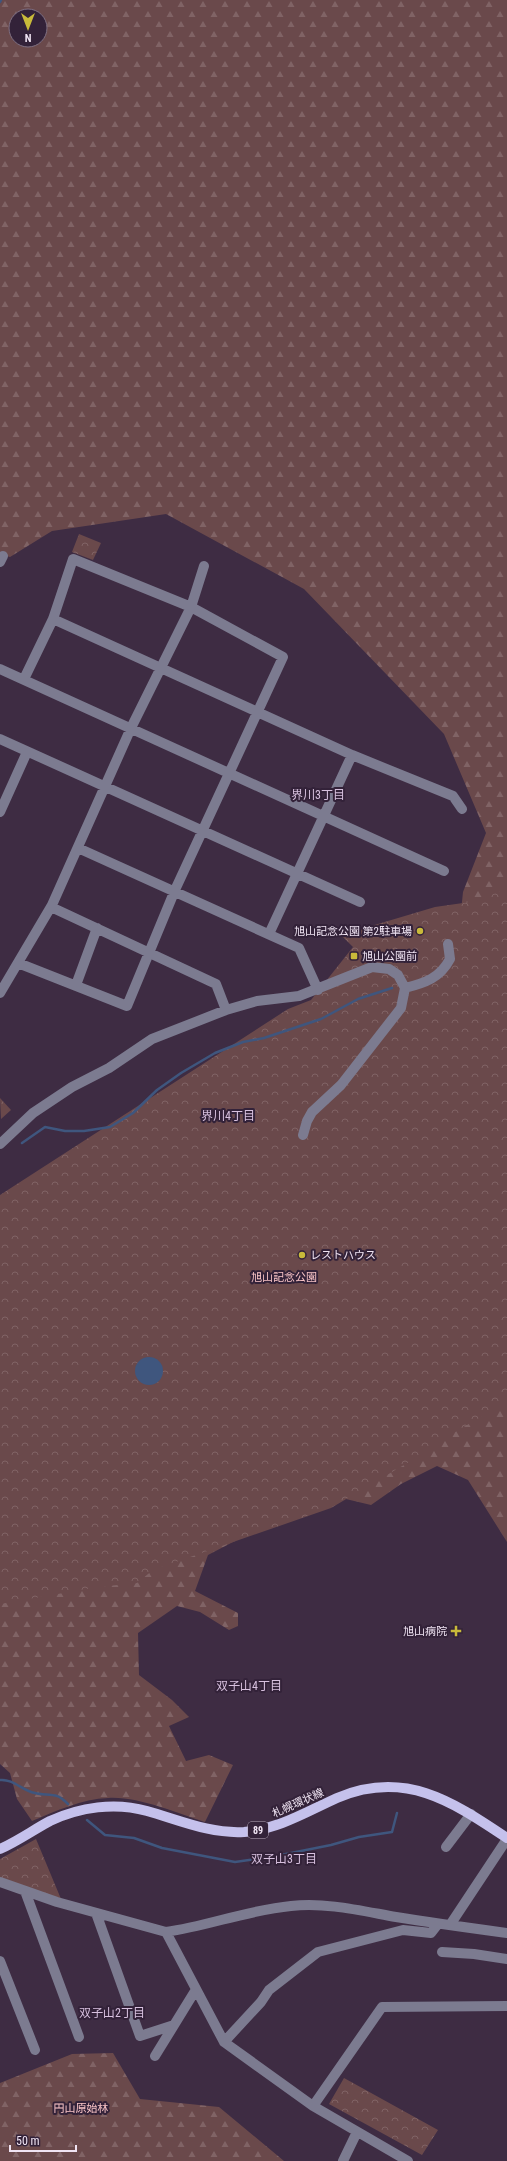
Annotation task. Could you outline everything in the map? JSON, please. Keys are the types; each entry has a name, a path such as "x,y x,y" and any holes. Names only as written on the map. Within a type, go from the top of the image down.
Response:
{"main road":[{"name":"札幌環状線","path":"0,1849 65,1815 104,1807 127,1807 146,1811 201,1828 221,1832 243,1832 284,1824 338,1798 359,1791 400,1788 418,1790 437,1796 471,1814 507,1839"}],"street":[{"path":"18,963 127,1006 148,951 175,890 283,657 191,607 72,559 53,619 24,679"},
{"path":"0,993 51,907 132,728 191,607 204,566"},
{"path":"53,619 352,755 453,796 462,809"},
{"path":"0,669 324,815 444,871"},
{"path":"0,740 296,875 360,902"},
{"path":"0,812 27,752"},
{"path":"269,934 352,755"},
{"path":"78,848 175,890 299,948 318,990"},
{"path":"51,907 216,984 226,1010"},
{"path":"76,985 97,928"},
{"path":"405,988 432,980 443,970 450,959 448,944"},
{"path":"0,1144 33,1113 72,1087 109,1068 152,1039 226,1010 257,1001 300,996 372,967 389,969 398,975 405,988 400,1008 342,1084 312,1112 307,1121 303,1135"},
{"path":"446,1847 471,1814"},
{"path":"450,1926 507,1839"},
{"path":"0,1882 96,1913 166,1932 254,1912 291,1906 342,1908 450,1926 507,1933"},
{"path":"25,1891 79,2037"},
{"path":"96,1913 140,2036 174,2025"},
{"path":"224,2042 261,2002 269,1990 318,1952 403,1930 431,1933 438,1924"},
{"path":"166,1932 195,1991 224,2042 313,2106 408,2161"},
{"path":"442,1952 474,1954 507,1959"},
{"path":"0,1961 35,2050"},
{"path":"155,2056 195,1991"},
{"path":"313,2106 382,2007 507,2006"},
{"path":"343,2161 357,2132"}],"green space":[{"path":"0,0 507,0 507,1542 468,1480 437,1466 401,1484 371,1505 329,1495 454,981 463,892 486,833 444,734 304,589 166,514 52,531 10,557 0,554"},
{"path":"79,534 101,543 93,560 72,552"},
{"name":"旭山記念公園","path":"507,888 507,1402 331,1508 153,1570 137,1583 98,1587 0,1604 0,1195 288,1009 311,1000 353,947 341,935 435,907 477,901"},
{"path":"0,1098 11,1110 1,1119"},
{"path":"262,1527 208,1555 195,1591 238,1613 238,1626 229,1630 200,1612 177,1606 138,1633 139,1675 172,1700 189,1717 169,1726 186,1761 209,1755 233,1765 205,1822 144,1802 120,1798 98,1799 79,1803 32,1821 17,1799 10,1773 0,1764 0,1531"},
{"path":"36,1839 61,1899 0,1878 0,1859"},
{"name":"円山原始林","path":"113,2053 140,2099 219,2107 284,2161 0,2161 0,2083 72,2054"},
{"path":"344,2078 438,2130 422,2155 329,2104"}],"water":[{"path":"149,1357 159,1361 163,1371 159,1381 149,1385 139,1381 135,1371 139,1361"}],"waterway":[{"path":"22,1143 45,1127 65,1131 84,1131 110,1127 133,1113 157,1090 181,1073 215,1053 243,1042 264,1038 321,1019 358,999 392,988"},
{"path":"0,1780 9,1781 30,1792 58,1797 63,1799 68,1804"},
{"path":"87,1820 105,1835 134,1838 162,1848 235,1862 271,1857 331,1845 359,1837 392,1832 397,1813"}],"place":[{"name":"旭山記念公園 第2駐車場","path":"420,931"},
{"name":"旭山公園前","path":"354,956"},
{"name":"レストハウス","path":"302,1255"},
{"name":"旭山病院","path":"456,1631"}],"district":[{"name":"界川3丁目","path":"318,795"},
{"name":"界川4丁目","path":"228,1116"},
{"name":"双子山4丁目","path":"249,1686"},
{"name":"双子山3丁目","path":"284,1859"},
{"name":"双子山2丁目","path":"112,2013"}]}
